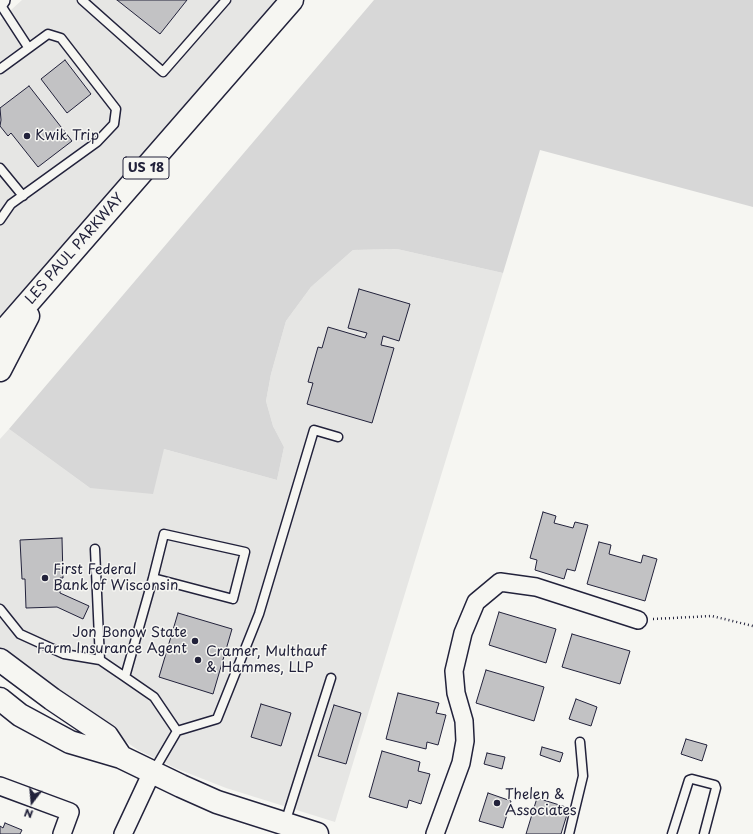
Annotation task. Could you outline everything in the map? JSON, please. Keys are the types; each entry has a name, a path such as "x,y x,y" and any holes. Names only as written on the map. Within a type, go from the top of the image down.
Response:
{"main road":[{"name":"LES PAUL PARKWAY","path":"0,335 292,0"},
{"path":"0,370 45,283"},
{"path":"0,660 52,699 107,736 121,757"},
{"path":"0,699 20,715 70,742 121,757 217,802 317,834"}],"street":[{"path":"435,834 461,763 465,741 464,721 456,693 454,671 463,633 476,602 500,582 536,587 638,620"},
{"path":"123,834 152,772"},
{"path":"0,786 70,812 62,834"}],"lane":[{"path":"82,0 164,72 226,0"},
{"path":"0,2 28,47"},
{"path":"0,68 48,34 61,38 116,109 114,124 98,142 11,204 0,220"},
{"path":"0,168 23,196"},
{"path":"152,772 177,731 217,719 259,614 314,430 338,437"},
{"path":"125,677 164,534 245,552 233,599 153,578"},
{"path":"95,549 100,660"},
{"path":"0,609 20,634 64,654 100,660 125,677 154,697 177,731"},
{"path":"284,824 331,678"},
{"path":"569,834 583,776 580,742"},
{"path":"672,834 689,780 692,779 715,785 716,788 704,834"}],"path":[{"path":"638,620 712,616 753,626"}],"shaded area":[{"path":"22,0 280,0 0,316 0,20"},
{"path":"374,0 753,0 753,207 540,150 503,273 397,249 353,250 311,287 286,321 271,374 266,401 273,426 284,447 277,480 164,449 153,494 90,488 9,429"},
{"path":"397,249 503,273 335,822 226,788 175,768 138,750 0,650 0,439 9,429 90,488 164,449 277,480 284,447 273,426 266,401 271,374 286,321 311,287 353,250"}],"building":[{"path":"117,0 187,0 160,34"},
{"path":"65,60 91,94 67,113 41,79"},
{"path":"29,86 72,141 38,167 11,133 8,136 0,126 0,108"},
{"path":"359,289 410,304 399,341 383,336 381,345 394,348 372,423 307,404 313,383 308,382 318,347 322,348 328,327 365,338 367,333 348,328"},
{"path":"543,512 556,516 554,523 573,528 575,522 588,525 575,571 567,569 564,579 535,570 537,560 530,558"},
{"path":"62,538 63,578 60,578 60,593 89,606 83,619 57,607 26,608 25,579 22,579 20,540"},
{"path":"599,542 611,545 609,554 641,563 643,555 657,559 645,601 587,584"},
{"path":"499,612 556,629 546,663 489,645"},
{"path":"178,613 232,629 213,694 159,677"},
{"path":"572,634 630,651 620,684 562,667"},
{"path":"486,670 544,687 534,721 476,703"},
{"path":"398,693 439,703 436,713 446,715 438,745 427,742 426,749 386,739"},
{"path":"576,699 597,707 591,726 569,719"},
{"path":"261,704 291,713 281,746 251,737"},
{"path":"334,705 361,713 346,764 318,756"},
{"path":"686,739 707,745 702,761 681,754"},
{"path":"542,747 563,753 560,762 540,755"},
{"path":"382,751 420,762 418,771 430,774 421,804 409,800 407,808 369,797"},
{"path":"487,753 505,757 502,769 484,764"},
{"path":"488,793 511,801 503,828 479,821"},
{"path":"537,798 569,808 561,834 526,834"},
{"path":"5,823 22,830 20,834 0,834 0,826 3,828"}],"place":[{"name":"Kwik Trip","path":"27,136"},
{"name":"First Federal Bank of Wisconsin","path":"45,578"},
{"name":"Jon Bonow State Farm Insurance Agent","path":"195,641"},
{"name":"Cramer, Multhauf & Hammes, LLP","path":"198,660"},
{"name":"Thelen & Associates","path":"497,803"}]}
